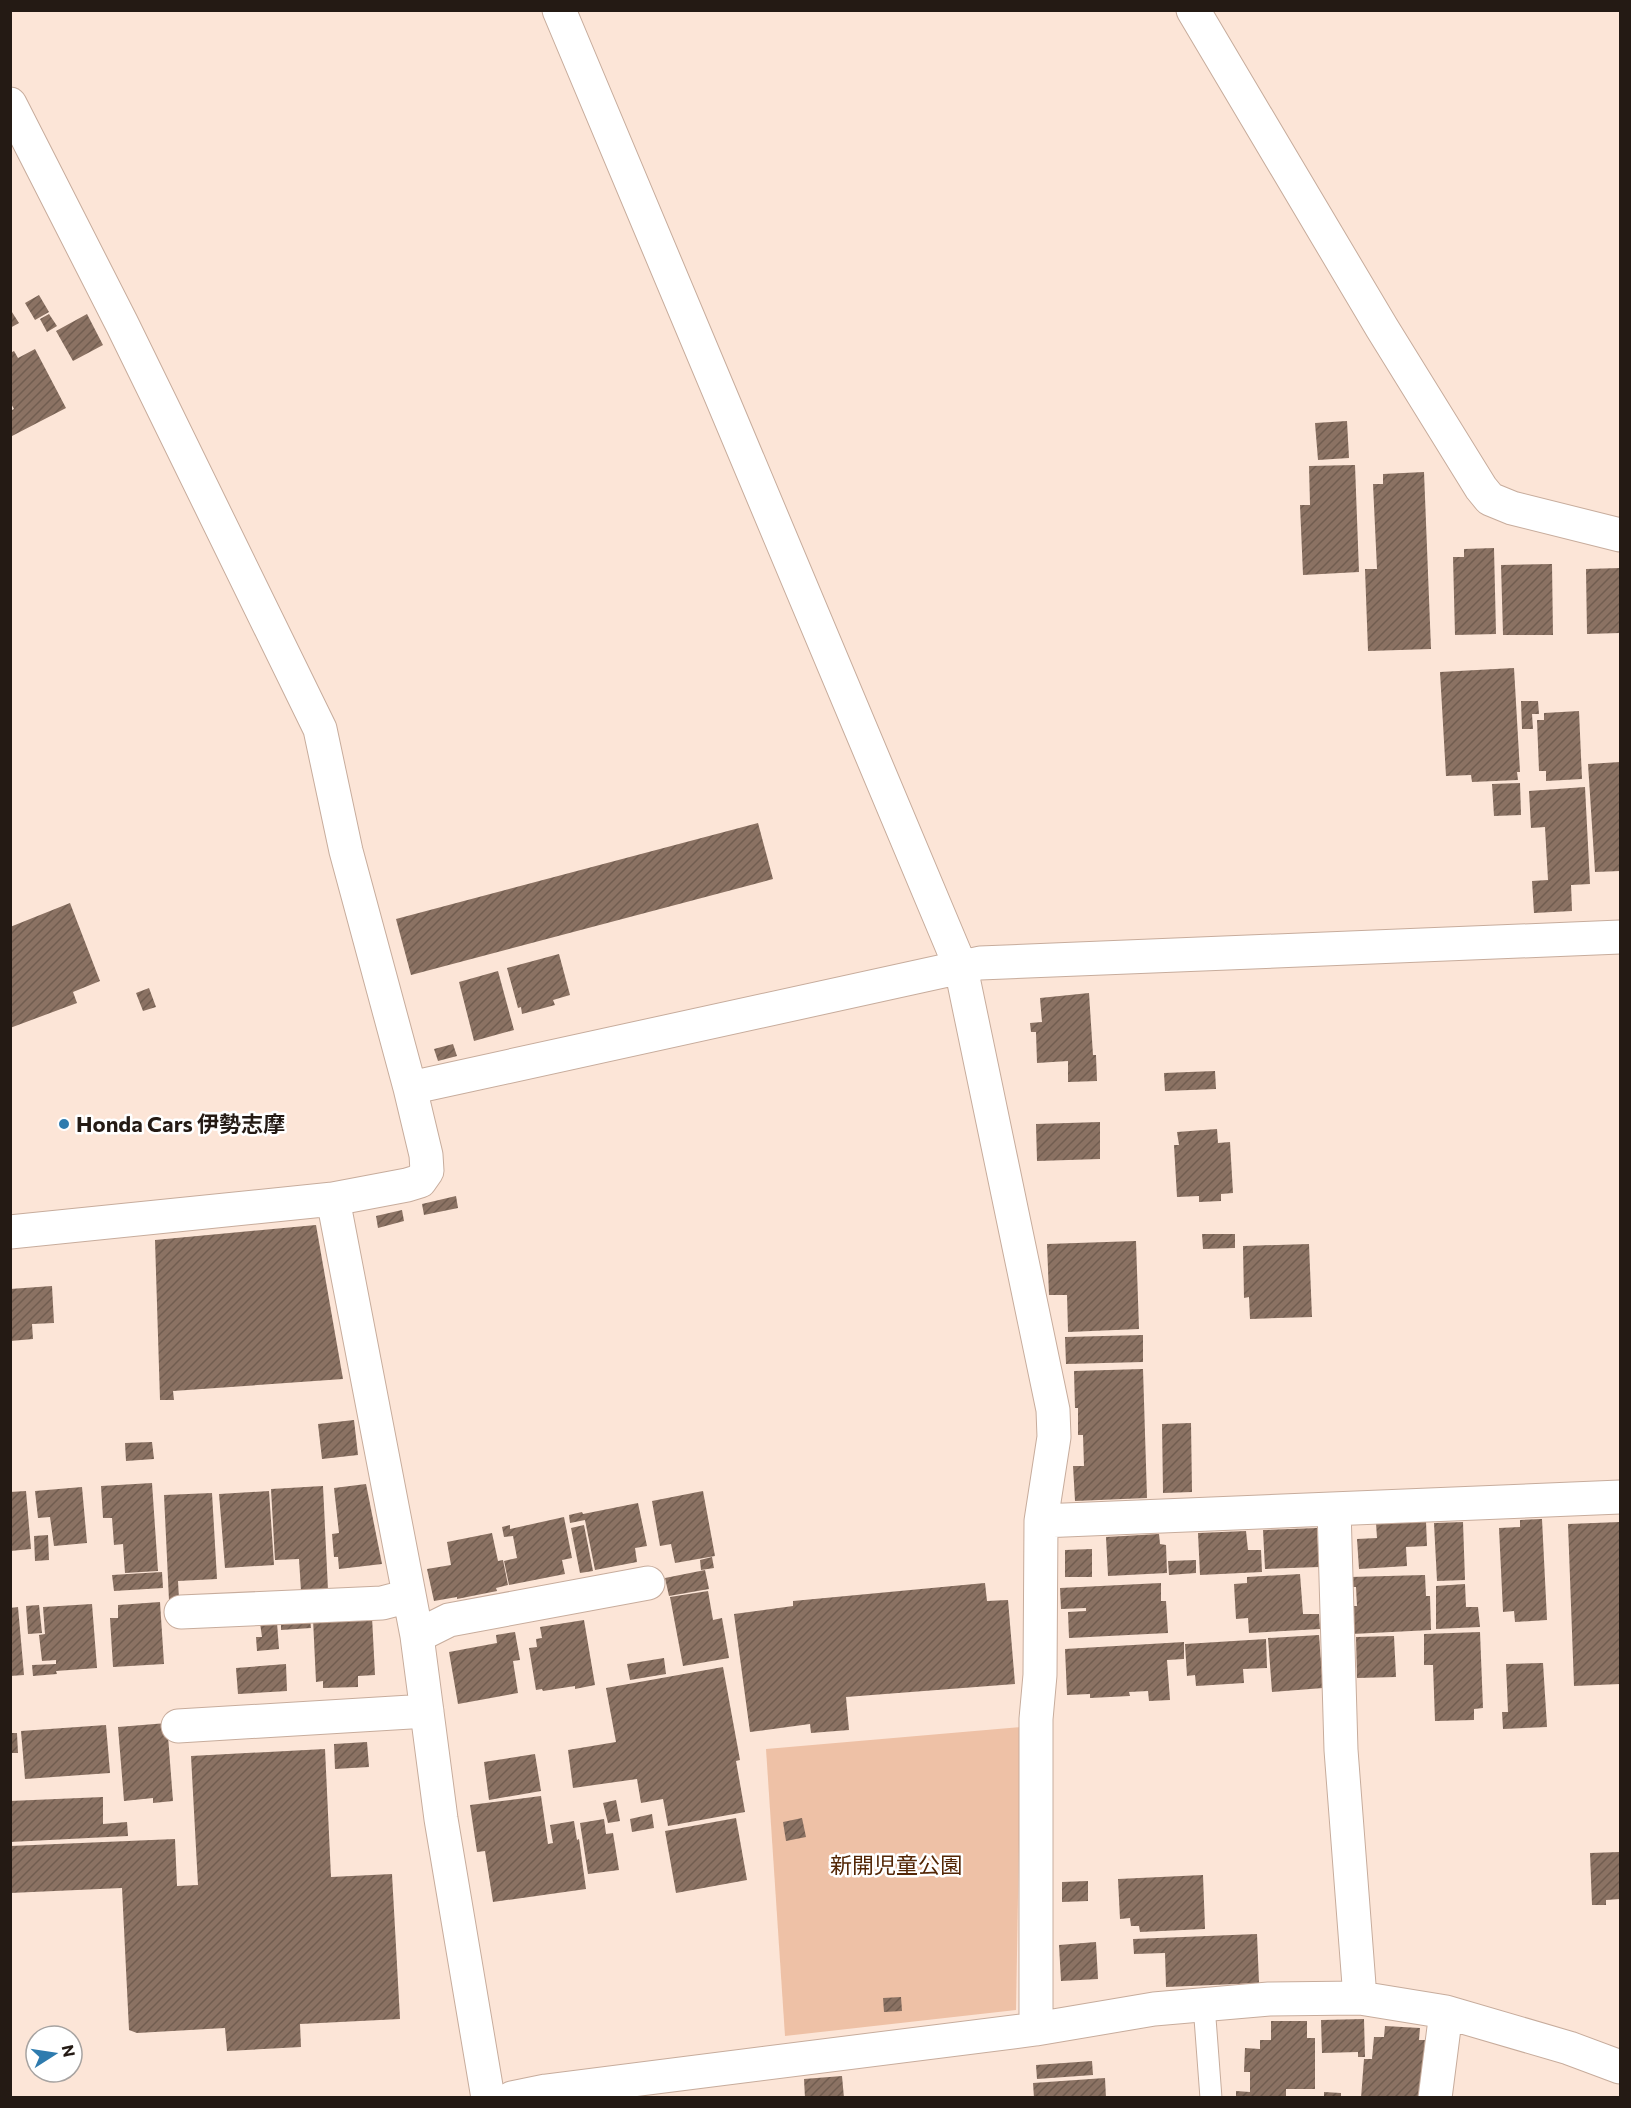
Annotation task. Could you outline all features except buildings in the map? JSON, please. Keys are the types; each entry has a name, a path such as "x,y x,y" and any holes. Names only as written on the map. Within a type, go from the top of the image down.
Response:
{"street":[{"path":"559,10 961,968 1053,1410 1054,1437 1041,1521 1040,1675 1036,1719 1036,2029"},
{"path":"1193,10 1382,328 1481,488 1490,499 1512,508 1620,535"},
{"path":"10,104 122,324 320,729 346,851 410,1088 426,1155 427,1172 420,1181 407,1185 333,1199 10,1232"},
{"path":"410,1088 980,963 1620,937"},
{"path":"333,1199 417,1636 441,1819 488,2097"},
{"path":"1041,1521 1620,1497"},
{"path":"1334,1509 1341,1750 1360,1998"},
{"path":"417,1636 448,1620 648,1583"},
{"path":"181,1612 382,1603 409,1596"},
{"path":"178,1726 427,1711"},
{"path":"512,2097 1036,2029 1154,2009 1269,1999 1360,1998 1446,2012 1569,2048 1620,2067"},
{"path":"1435,2097 1446,2012"}],"lane":[{"path":"1204,2004 1211,2097"}],"green space":[{"name":"新開児童公園","path":"1021,1727 1016,2010 785,2036 766,1749"}],"place":[{"name":"Honda Cars 伊勢志摩","path":"64,1124"}]}
